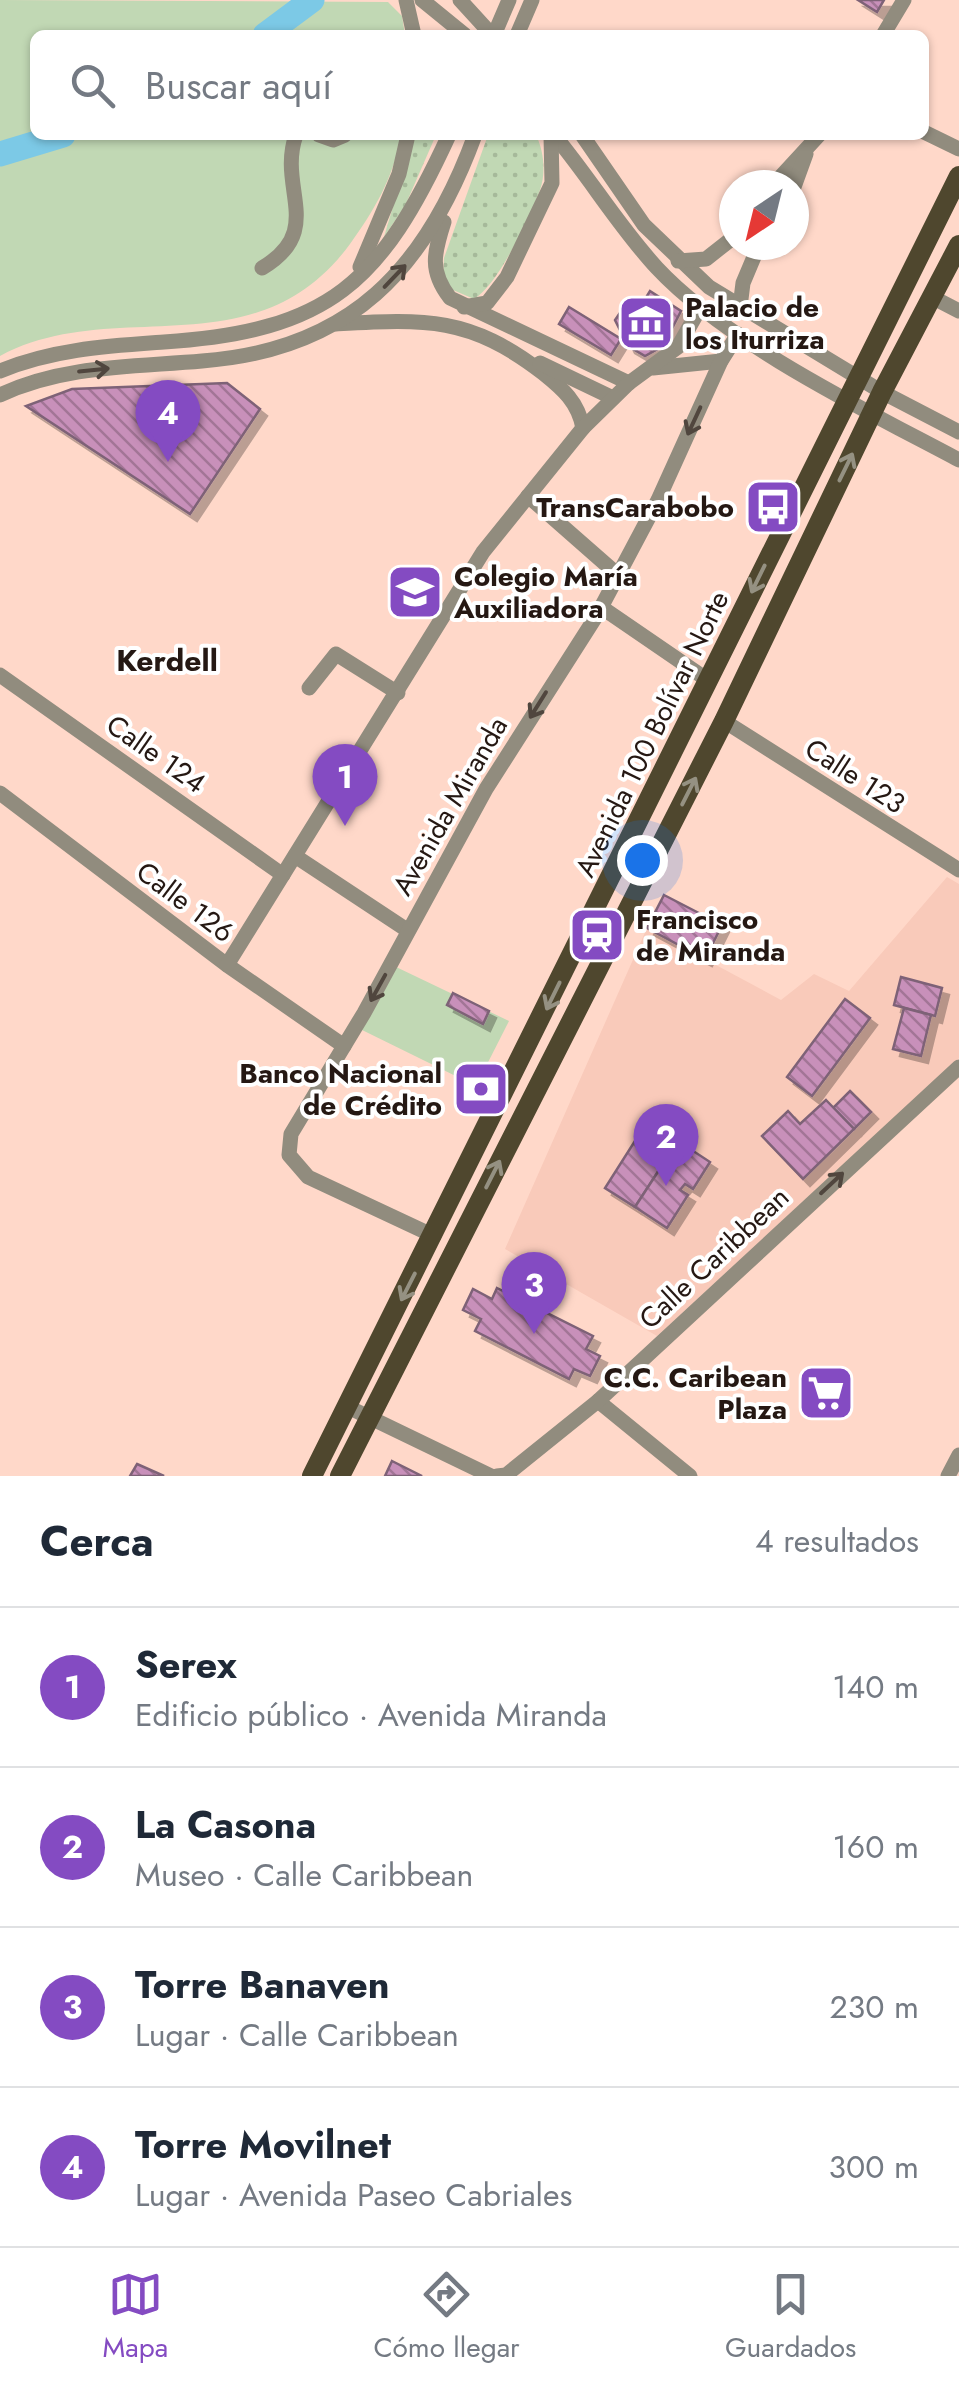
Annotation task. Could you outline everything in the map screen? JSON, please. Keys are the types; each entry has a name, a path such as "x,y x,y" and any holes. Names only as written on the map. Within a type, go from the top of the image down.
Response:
{"main road":[{"name":"Avenida 100 Bolívar Norte","path":"312,1476 959,176"},
{"name":"Avenida 100 Bolívar Norte","path":"340,1476 724,722 872,412 959,245"}],"street":[{"path":"406,0 413,30"},
{"path":"422,0 459,30"},
{"path":"886,30 904,0"},
{"path":"495,30 509,1"},
{"path":"465,2 489,30"},
{"path":"519,30 530,5"},
{"path":"929,135 959,150"},
{"path":"262,268 288,247 298,221 290,154 294,140"},
{"path":"354,280 399,174 407,140"},
{"path":"0,371 84,348 218,338 300,318 337,296 395,237 417,206 448,140"},
{"path":"473,140 434,254 436,278 450,298 464,307 629,383"},
{"path":"464,307 487,303 507,277 552,183 552,140"},
{"path":"556,140 658,268 700,308 738,334 959,460"},
{"path":"585,140 644,224 678,261 740,307 882,392 959,432"},
{"path":"788,170 815,140"},
{"path":"800,170 808,150"},
{"path":"0,395 40,378 76,372 256,355 332,324 401,272 453,196"},
{"path":"678,261 706,259 719,249"},
{"path":"740,307 742,283 752,260"},
{"path":"932,296 959,310"},
{"path":"227,965 398,694 482,552 583,428 629,383 678,347 700,308"},
{"path":"332,324 425,320 468,328 613,398"},
{"name":"Avenida Miranda","path":"434,1236 308,1178 295,1167 289,1155 291,1134 486,788 601,607 721,361 738,334"},
{"path":"514,350 566,391 583,428"},
{"path":"652,368 721,361"},
{"path":"528,496 618,575"},
{"path":"601,607 709,681"},
{"path":"310,688 336,654 398,694"},
{"name":"Calle 124","path":"0,675 283,874"},
{"name":"Calle 123","path":"724,722 959,870"},
{"name":"Calle 126","path":"0,793 227,965 344,1046"},
{"path":"295,856 408,930"},
{"name":"Calle Caribbean","path":"348,1406 494,1476 506,1474 598,1401 959,1067"},
{"path":"598,1401 690,1476"},
{"path":"948,1476 959,1456"}],"shaded area":[{"path":"947,877 959,884 959,1058 657,1336 505,1249 647,928 781,1000 814,974 849,991"}],"green space":[{"path":"0,0 388,2 402,16 404,30 30,30 30,140 400,140 382,193 350,244 312,283 272,307 228,320 90,330 44,339 0,356"},
{"path":"413,140 434,140 405,206 384,237"},
{"path":"486,140 538,140 542,155 540,190 493,280 474,299 453,290 443,278 444,258"},
{"path":"394,966 509,1021 476,1086 360,1029"}],"building":[{"path":"858,0 884,0 877,12"},
{"name":"Palacio de los Iturriza","path":"650,291 681,311 663,346 645,356 628,346 615,320 624,307 636,314"},
{"name":"Palacio de los Iturriza","path":"569,307 621,339 611,355 559,324"},
{"path":"227,383 260,409 190,514 26,406 72,389"},
{"path":"664,895 722,925 705,959 647,928"},
{"path":"901,977 942,988 935,1016 894,1005"},
{"path":"453,993 489,1011 483,1024 447,1005"},
{"path":"845,999 870,1018 812,1096 787,1077"},
{"path":"904,1008 931,1015 921,1056 893,1049"},
{"path":"850,1091 871,1112 854,1129 833,1108"},
{"path":"826,1100 854,1129 803,1179 762,1136 788,1111 800,1124"},
{"path":"647,1122 678,1141 635,1207 605,1188"},
{"path":"678,1141 710,1162 693,1189 685,1184 680,1190 688,1195 667,1228 635,1207"},
{"path":"497,1288 593,1336 586,1349 600,1356 590,1376 574,1369 569,1379 475,1331 481,1319 463,1310 473,1289 492,1299"},
{"path":"392,1461 422,1476 385,1476"},
{"path":"137,1464 164,1476 130,1476"}],"waterway":[{"path":"272,30 312,0"},
{"path":"0,154 46,140"}],"place":[{"name":"Palacio de los Iturriza","path":"646,323"},
{"name":"Torre Movilnet","path":"168,462"},
{"name":"TransCarabobo","path":"773,507"},
{"name":"Colegio María Auxiliadora","path":"415,592"},
{"name":"Serex","path":"345,826"},
{"name":"Francisco de Miranda","path":"597,935"},
{"name":"Banco Nacional de Crédito","path":"481,1089"},
{"name":"La Casona","path":"666,1186"},
{"name":"Torre Banaven","path":"534,1334"},
{"name":"C.C. Caribean Plaza","path":"826,1393"}],"district":[{"name":"Kerdell","path":"167,660"}]}
